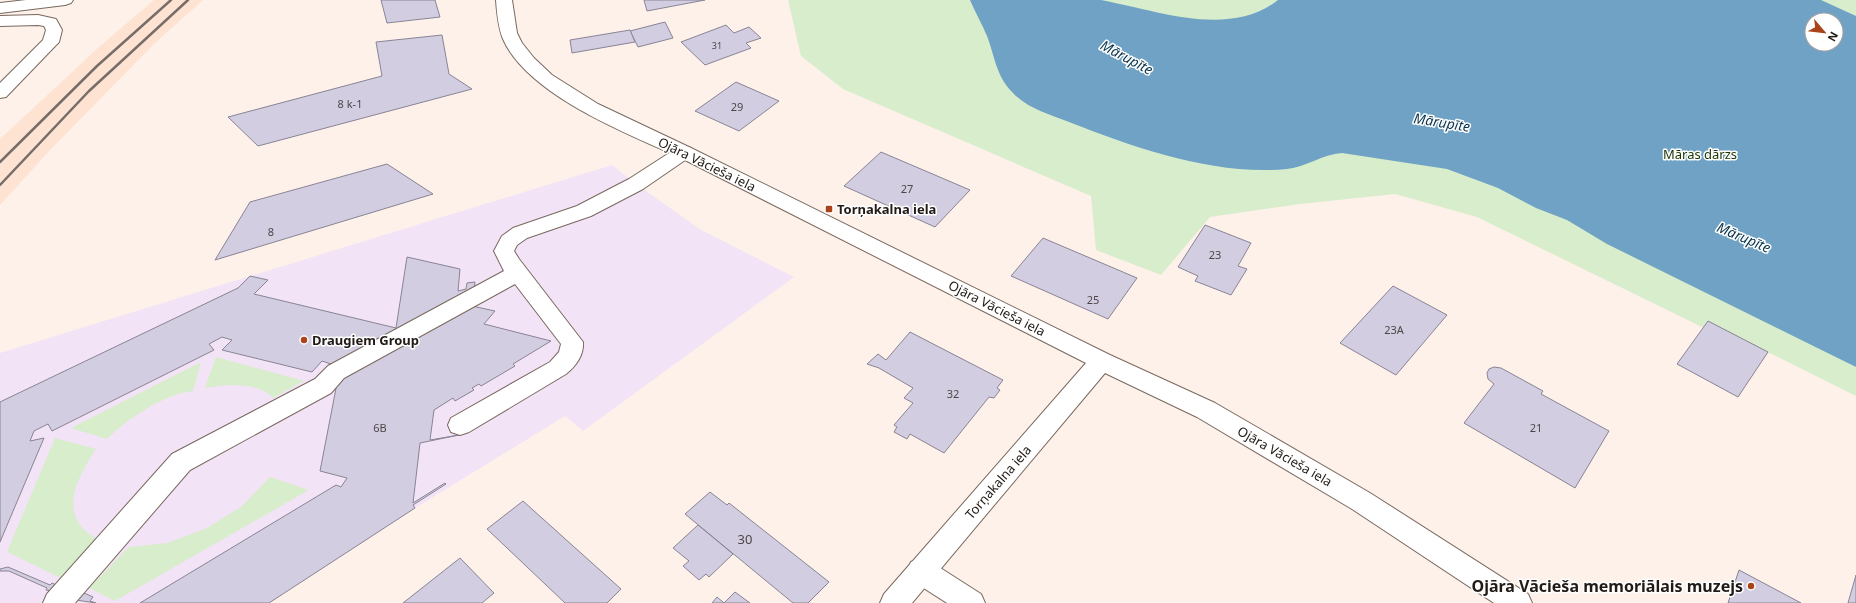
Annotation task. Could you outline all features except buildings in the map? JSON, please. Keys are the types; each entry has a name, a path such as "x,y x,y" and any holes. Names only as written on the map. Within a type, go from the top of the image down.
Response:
{"street":[{"path":"0,8 65,0"},
{"name":"Ojāra Vācieša iela","path":"504,0 506,24 514,43 538,72 556,86 603,113 1102,361 1206,410 1361,501 1518,603"},
{"path":"0,21 38,20 50,22 54,30 51,42 0,93"},
{"path":"460,425 558,368 571,355 572,342 510,263 504,251 509,241 520,233 584,211 636,184 684,152"},
{"path":"57,603 181,462 323,386 336,372 518,273"},
{"name":"Torņakalna iela","path":"894,603 1102,361"},
{"path":"921,570 971,603"}],"shaded area":[{"path":"154,0 203,0 155,43 51,149 0,205 0,139 99,47"},
{"path":"612,165 701,230 794,277 583,431 565,416 415,508 269,603 0,603 0,353"}],"green space":[{"name":"Māras dārzs","path":"788,0 1856,0 1856,396 1768,352 1704,328 1477,217 1395,194 1300,204 1210,217 1161,275 1096,250 1091,196 843,89 801,56"},
{"path":"216,357 304,381 273,398 259,389 250,386 222,385 205,388"},
{"path":"201,362 193,391 182,393 158,402 125,423 107,439 71,428"},
{"path":"55,438 96,449 80,476 76,486 73,506 75,515 80,525 99,541 61,578 7,552"},
{"path":"270,477 309,490 115,601 89,588 129,547 167,543 205,529 241,507"}],"water":[{"name":"Māras dārzs","path":"970,0 1101,0 1168,15 1215,20 1237,18 1259,12 1278,0 1821,0 1856,16 1856,367 1607,244 1567,220 1536,208 1498,188 1447,169 1342,153 1287,169 1260,170 1232,168 1176,158 1094,132 1032,107 1013,93 1007,87 999,73 987,36"}],"railway":[{"path":"0,162 97,66 171,0"},
{"path":"0,185 89,91 188,0"}],"place":[{"name":"Torņakalna iela","path":"829,209"},
{"name":"Draugiem Group","path":"304,340"},
{"name":"Ojāra Vācieša memoriālais muzejs","path":"1751,586"}],"water label":[{"name":"Mārupīte","path":"1127,57"},
{"name":"Mārupīte","path":"1442,122"},
{"name":"Mārupīte","path":"1744,237"}]}
